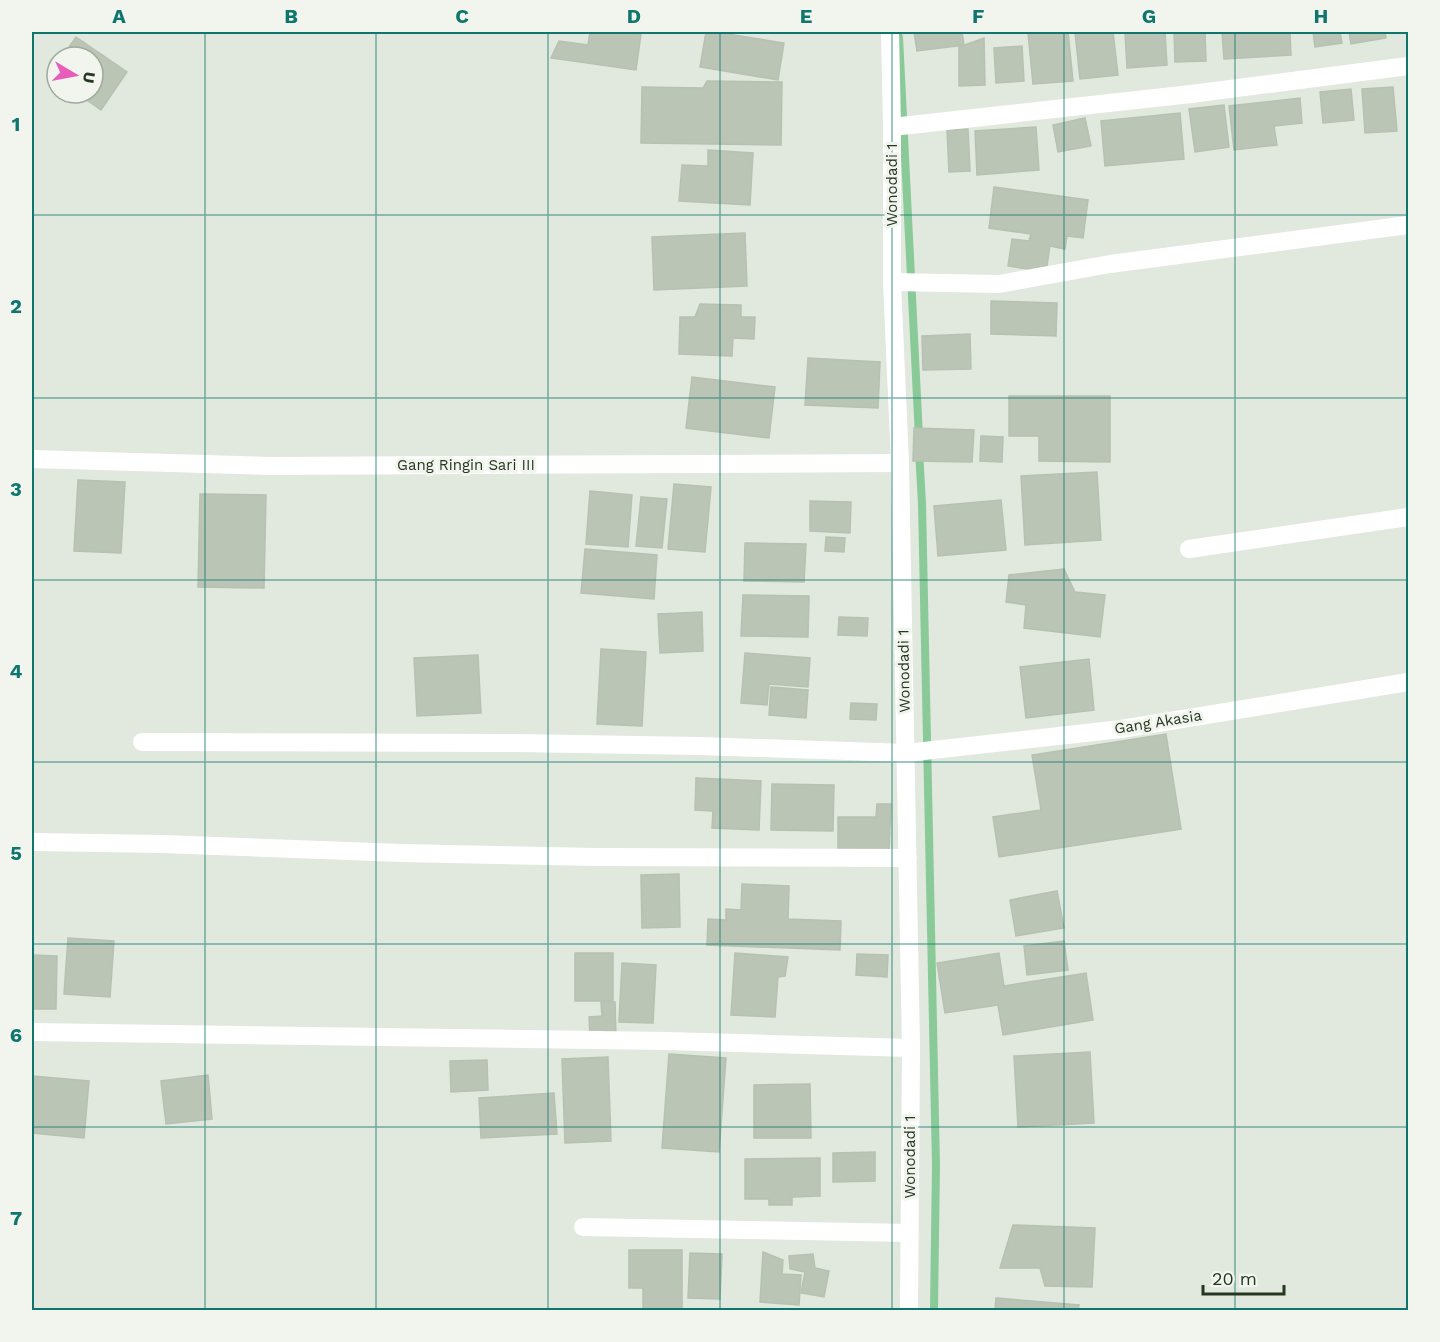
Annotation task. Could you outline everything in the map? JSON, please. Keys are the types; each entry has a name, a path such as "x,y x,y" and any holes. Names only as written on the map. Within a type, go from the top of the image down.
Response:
{"street":[{"name":"Wonodadi 1","path":"890,32 907,753 911,1048 909,1311"},
{"path":"892,127 1191,94 1408,66"},
{"path":"897,282 999,284 1110,264 1408,225"},
{"name":"Gang Ringin Sari III","path":"32,459 269,466 900,463"},
{"path":"1189,549 1408,518"},
{"name":"Gang Akasia","path":"142,741 515,743 907,753 1121,729 1408,682"},
{"path":"32,842 596,857 908,858"},
{"path":"32,1032 668,1041 911,1048"},
{"path":"583,1227 909,1233"}],"building":[{"path":"590,32 641,34 636,70 551,58 559,41 588,45"},
{"path":"706,32 784,43 778,80 700,67"},
{"path":"914,32 962,32 964,45 917,51"},
{"path":"1068,32 1073,81 1033,84 1028,33"},
{"path":"1075,32 1113,32 1118,75 1080,79"},
{"path":"1125,32 1165,32 1167,65 1127,68"},
{"path":"1174,32 1205,32 1206,61 1175,62"},
{"path":"1222,32 1290,32 1291,55 1224,59"},
{"path":"1313,32 1340,32 1342,43 1315,47"},
{"path":"1349,32 1385,32 1386,38 1351,44"},
{"path":"76,37 88,45 70,45"},
{"path":"984,38 985,85 959,86 959,47"},
{"path":"1022,46 1024,81 996,83 994,48"},
{"path":"105,57 127,72 105,104"},
{"path":"707,81 782,82 781,145 641,143 642,87 703,88"},
{"path":"1393,87 1397,131 1365,133 1362,89"},
{"path":"1351,89 1354,120 1323,123 1320,92"},
{"path":"1300,98 1302,123 1274,126 1277,145 1234,150 1229,106"},
{"path":"94,105 104,105 101,110"},
{"path":"1224,105 1229,147 1195,152 1189,109"},
{"path":"1180,113 1184,159 1105,166 1101,121"},
{"path":"1085,118 1091,146 1058,152 1053,125"},
{"path":"1036,127 1039,170 977,175 975,131"},
{"path":"968,129 970,171 949,172 947,130"},
{"path":"708,150 753,153 750,205 679,201 682,165 708,166"},
{"path":"994,187 1088,200 1083,238 1067,236 1065,249 1050,246 1046,272 1008,266 1012,239 1029,241 1031,234 989,228"},
{"path":"745,233 747,286 654,290 652,237"},
{"path":"991,301 1057,303 1056,336 991,334"},
{"path":"700,304 741,305 741,317 755,317 754,339 733,338 732,356 679,354 680,317 695,317"},
{"path":"970,334 971,369 923,370 922,336"},
{"path":"808,358 880,362 878,408 805,405"},
{"path":"692,377 775,387 769,438 686,428"},
{"path":"1009,396 1110,396 1110,462 1039,461 1039,436 1009,436"},
{"path":"914,428 974,430 972,462 913,461"},
{"path":"981,436 1003,437 1002,462 980,461"},
{"path":"1097,472 1101,540 1025,545 1021,476"},
{"path":"78,480 125,482 121,553 74,551"},
{"path":"674,484 711,487 705,552 668,549"},
{"path":"590,491 632,495 628,547 586,544"},
{"path":"200,494 266,495 264,588 198,587"},
{"path":"641,497 667,499 662,548 636,546"},
{"path":"1001,500 1006,550 938,556 934,506"},
{"path":"810,501 851,502 850,533 810,531"},
{"path":"826,537 845,538 844,552 825,551"},
{"path":"745,543 806,544 804,582 744,581"},
{"path":"585,549 657,555 654,599 581,593"},
{"path":"1064,569 1075,592 1105,595 1100,637 1024,628 1026,605 1006,602 1009,575"},
{"path":"743,595 809,596 808,637 741,636"},
{"path":"702,612 703,651 660,653 658,614"},
{"path":"839,617 868,618 867,636 838,635"},
{"path":"601,649 646,652 642,726 597,724"},
{"path":"745,653 810,658 808,687 769,684 767,705 741,703"},
{"path":"478,655 481,713 417,716 414,658"},
{"path":"1089,659 1094,710 1026,718 1020,667"},
{"path":"771,687 808,690 806,718 769,715"},
{"path":"851,703 877,704 876,720 850,719"},
{"path":"1166,734 1181,829 999,857 993,817 1041,810 1032,755"},
{"path":"696,778 761,781 759,830 712,828 713,811 695,810"},
{"path":"772,784 834,785 833,831 771,830"},
{"path":"877,804 891,804 889,850 838,849 838,817 876,817"},
{"path":"679,874 680,927 642,928 641,875"},
{"path":"742,884 789,886 788,919 841,921 840,950 707,945 708,919 726,920 726,909 741,910"},
{"path":"1057,891 1064,928 1016,936 1010,900"},
{"path":"68,938 114,941 110,997 64,994"},
{"path":"1064,941 1068,970 1027,975 1024,946"},
{"path":"575,953 613,953 613,1001 575,1001"},
{"path":"735,953 788,957 785,976 778,977 775,1017 731,1015"},
{"path":"999,953 1004,986 1086,973 1093,1020 1003,1035 998,1005 945,1013 937,963"},
{"path":"857,954 888,955 887,977 856,975"},
{"path":"32,955 57,956 56,1009 32,1009"},
{"path":"622,963 656,965 653,1023 619,1022"},
{"path":"601,1002 615,1002 616,1036 590,1037 589,1017 602,1016"},
{"path":"1090,1052 1094,1123 1018,1127 1014,1056"},
{"path":"669,1054 726,1058 719,1152 662,1148"},
{"path":"608,1057 611,1141 565,1143 562,1059"},
{"path":"487,1060 488,1090 451,1092 450,1061"},
{"path":"208,1075 212,1119 166,1124 161,1081"},
{"path":"32,1076 89,1081 84,1138 32,1133"},
{"path":"810,1084 811,1138 754,1138 754,1085"},
{"path":"554,1093 557,1134 481,1138 479,1098"},
{"path":"875,1152 875,1181 833,1182 833,1153"},
{"path":"820,1158 820,1196 792,1197 792,1205 769,1205 769,1199 745,1199 745,1159"},
{"path":"1013,1225 1095,1228 1092,1287 1045,1286 1040,1268 1000,1268"},
{"path":"629,1250 682,1250 682,1310 643,1310 643,1288 629,1288"},
{"path":"763,1252 783,1260 782,1274 801,1275 799,1305 760,1302"},
{"path":"690,1253 722,1254 720,1299 688,1298"},
{"path":"813,1254 815,1268 829,1271 824,1297 801,1293 805,1272 790,1269 789,1256"},
{"path":"996,1298 1079,1305 1078,1310 995,1310"}],"waterway":[{"path":"899,37 919,437"},
{"path":"919,450 936,1165 934,1310"}]}
